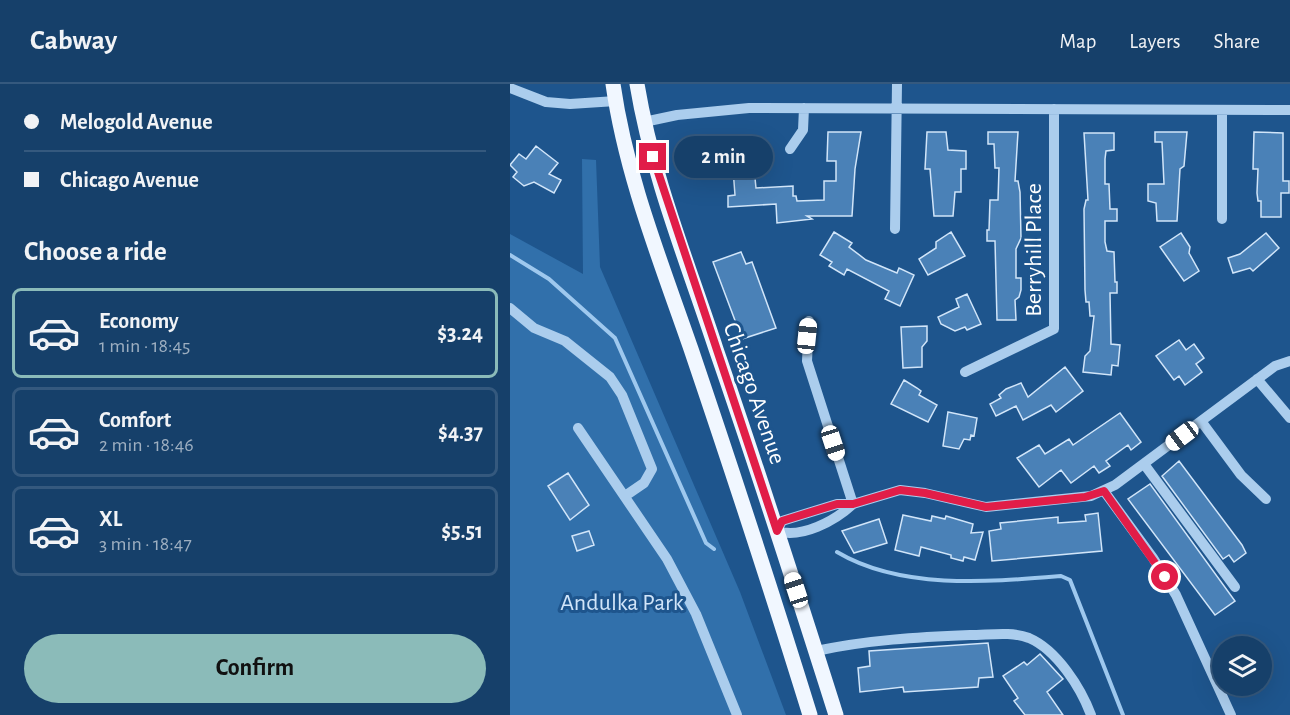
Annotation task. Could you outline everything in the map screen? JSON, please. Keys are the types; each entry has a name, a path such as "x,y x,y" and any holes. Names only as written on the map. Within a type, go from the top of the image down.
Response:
{"main road":[{"name":"Chicago Avenue","path":"613,84 630,164 644,214 734,476 810,715"},
{"path":"623,84 627,108 633,118 644,122 630,164"},
{"name":"Chicago Avenue","path":"638,84 644,122 667,206 777,531 836,715"}],"street":[{"path":"895,229 897,84"},
{"path":"510,88 546,102 570,104 616,101"},
{"path":"790,149 803,130 804,108"},
{"path":"644,122 713,110 804,108 1290,110"},
{"name":"Berryhill Place","path":"965,372 1054,329 1054,109"},
{"path":"1222,110 1222,219"},
{"path":"510,308 534,328 565,341 602,369 617,385 652,469 644,483 625,496"},
{"path":"809,321 807,361 853,504"},
{"path":"777,531 788,535 820,525 840,516 853,504 900,490 925,493 986,507 1085,497 1104,491 1144,464 1275,366 1290,361"},
{"path":"1257,380 1290,418"},
{"path":"1201,422 1241,476 1266,499"},
{"path":"578,428 667,559 696,614 736,715"},
{"path":"1144,464 1235,587"},
{"path":"1104,491 1153,558 1176,595 1232,715"},
{"path":"816,651 887,639 1007,634 1029,638 1049,653 1069,674 1091,715"}],"green space":[{"name":"Andulka Park","path":"582,159 596,160 600,267 740,592 786,715 510,715 510,234 583,274"}],"building":[{"path":"828,132 861,132 855,169 852,216 807,216 812,219 777,223 776,204 728,207 728,196 735,195 733,169 754,168 756,188 793,186 793,196 796,196 797,201 824,200 824,181 836,181 836,161 827,161"},
{"path":"927,132 946,132 948,150 966,151 966,169 961,169 961,192 955,192 953,216 934,216 930,169 925,169"},
{"path":"988,132 1018,132 1015,181 1018,181 1020,192 1021,238 1016,249 1016,278 1021,278 1021,290 1019,297 1015,300 1016,320 997,320 995,241 987,241 987,230 989,230 990,200 998,200 999,168 995,168 994,144 988,144"},
{"path":"1155,132 1187,132 1184,166 1180,169 1177,221 1157,221 1156,203 1148,201 1148,184 1164,184 1162,142 1155,142"},
{"path":"1254,132 1283,133 1283,181 1289,181 1289,193 1281,193 1281,217 1261,217 1261,201 1258,201 1257,193 1258,169 1253,169"},
{"path":"1084,133 1114,133 1114,150 1106,151 1105,159 1105,184 1109,184 1110,209 1117,209 1117,221 1105,221 1105,242 1107,251 1114,252 1115,282 1117,282 1117,293 1110,293 1111,344 1120,345 1118,366 1112,365 1111,375 1083,372 1085,356 1090,351 1094,316 1090,316 1085,290 1084,209 1086,200 1088,200"},
{"path":"536,146 558,163 549,174 561,180 554,193 534,182 524,186 513,177 517,172 510,165 519,154 526,159"},
{"path":"834,232 852,243 849,247 866,260 897,273 899,268 914,275 900,306 885,299 889,291 847,269 844,275 829,266 832,262 820,255"},
{"path":"951,232 965,256 928,275 919,259 936,248 936,242"},
{"path":"1181,233 1190,247 1189,253 1199,271 1184,281 1160,247"},
{"path":"1266,233 1279,248 1253,271 1250,268 1233,273 1228,258 1240,254"},
{"path":"741,252 746,264 752,262 776,328 742,339 713,262"},
{"path":"967,294 981,324 967,330 965,327 955,331 941,324 938,317 959,307 956,299"},
{"path":"927,326 927,341 922,347 922,367 903,368 901,327"},
{"path":"1179,340 1186,350 1194,344 1204,358 1196,364 1202,372 1185,385 1179,376 1174,380 1156,356"},
{"path":"1065,367 1083,391 1056,412 1051,405 1023,420 1016,406 996,416 990,404 1001,398 999,395 1006,389 1021,383 1028,397"},
{"path":"904,380 921,391 919,395 937,405 928,422 891,404"},
{"path":"948,412 977,418 974,436 971,435 970,440 964,439 959,449 943,446"},
{"path":"1120,413 1141,442 1131,450 1128,445 1106,461 1110,466 1099,473 1094,466 1071,483 1061,470 1039,487 1017,458 1039,445 1045,454 1069,439 1073,445"},
{"path":"1179,461 1242,545 1246,553 1234,562 1229,555 1223,559 1162,476"},
{"path":"568,473 589,505 570,520 548,486"},
{"path":"1150,484 1235,601 1215,615 1128,499"},
{"path":"1098,513 1102,551 992,561 989,531 1001,529 1000,523 1058,517 1058,523 1086,521 1085,515"},
{"path":"903,515 931,521 932,516 945,519 946,516 973,524 971,533 983,532 975,560 964,557 963,561 951,558 951,555 921,547 919,556 895,550"},
{"path":"879,519 887,543 854,553 842,531"},
{"path":"589,531 594,545 577,551 572,536"},
{"path":"988,643 993,677 979,678 978,687 904,692 903,687 860,692 858,668 870,666 869,651"},
{"path":"1040,654 1063,679 1047,692 1063,715 1025,715 1014,701 1018,698 1003,676 1024,662 1027,665"}],"waterway":[{"path":"510,255 549,279 615,338 706,543 714,549"},
{"path":"837,552 889,573 917,578 975,581 1061,576 1070,580 1123,715"}],"route":[{"path":"653,157 667,206 777,531 782,521 815,510 837,504 853,504 900,490 911,490 986,507 1085,497 1104,491 1165,577"}]}
